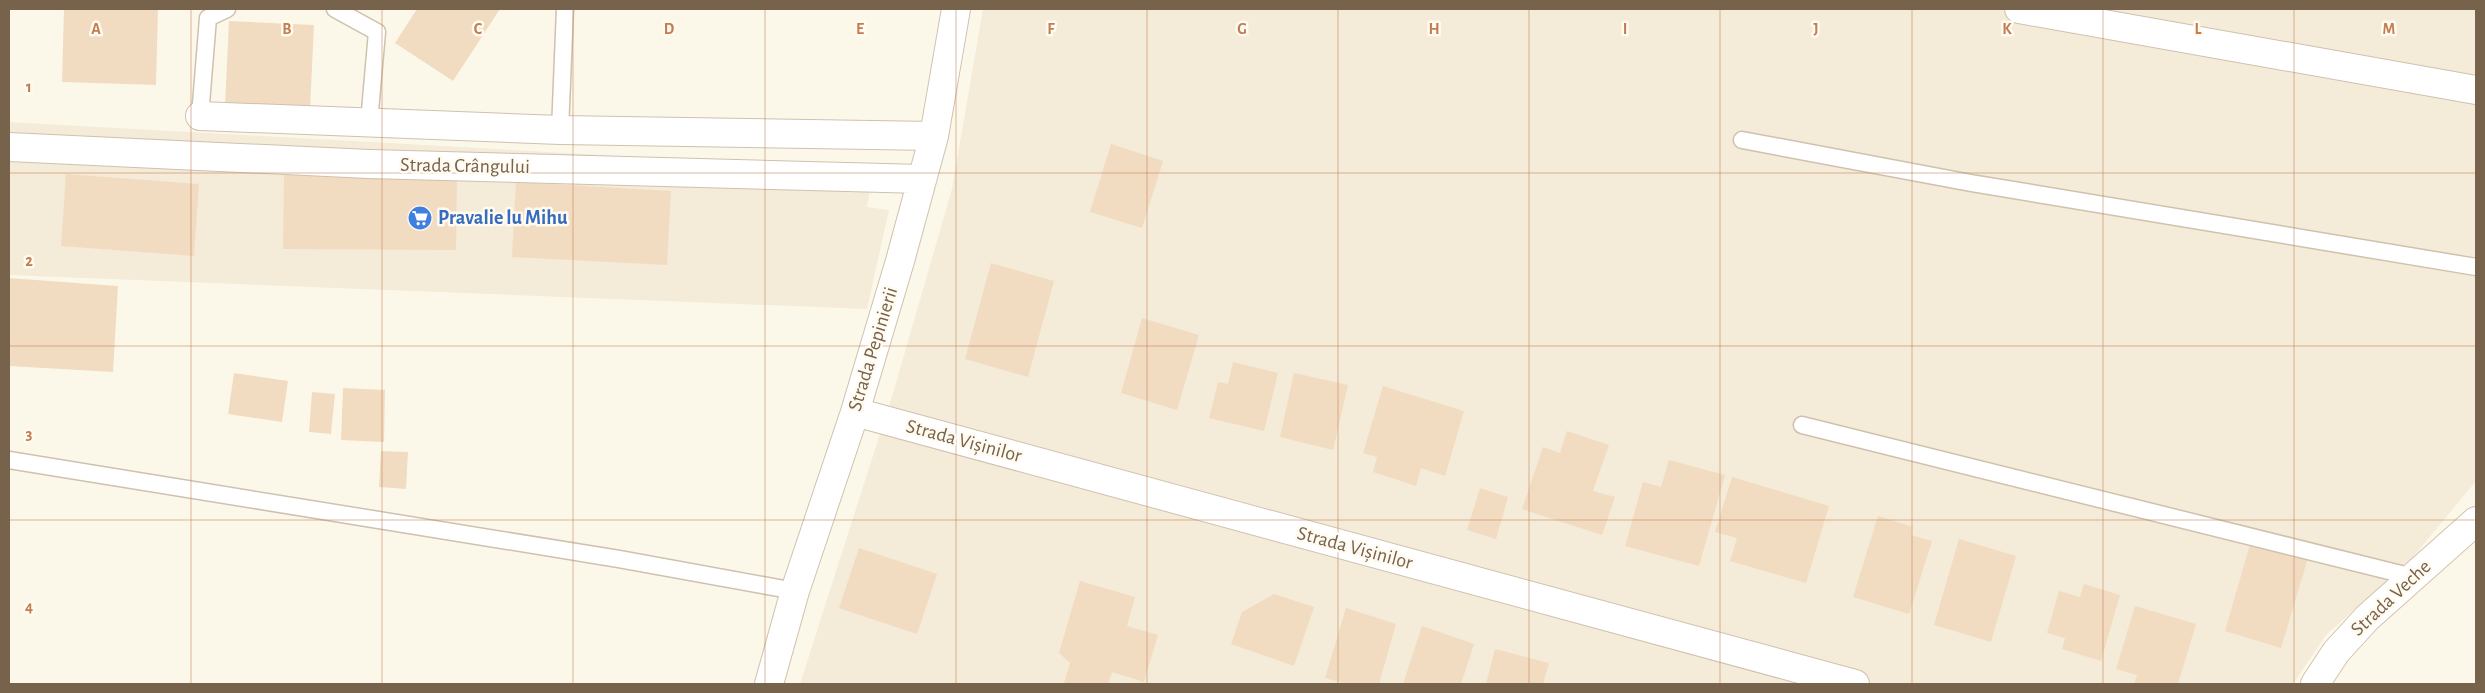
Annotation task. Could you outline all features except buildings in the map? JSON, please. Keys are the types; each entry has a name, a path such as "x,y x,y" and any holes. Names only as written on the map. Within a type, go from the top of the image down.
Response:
{"street":[{"name":"Strada Pepinierii","path":"769,684 796,591 855,412 934,136 956,9"},
{"path":"2020,9 2476,90"},
{"name":"Strada Crângului","path":"200,116 560,130 934,136"},
{"name":"Strada Crângului","path":"9,147 369,164 922,179"},
{"name":"Strada Vișinilor","path":"855,412 1855,684"},
{"name":"Strada Veche","path":"2315,684 2342,645 2367,618 2476,521"}],"lane":[{"path":"200,116 208,18 227,9"},
{"path":"335,9 377,32 369,122"},
{"path":"560,130 565,9"},
{"path":"1742,140 1971,183 2476,267"},
{"path":"1802,425 2413,577"},
{"path":"9,460 619,559 796,591"}],"shaded area":[{"path":"983,9 2476,9 2476,481 2413,557 2326,635 2293,684 800,684 894,390 952,189"},
{"path":"9,122 874,170 867,207 889,210 867,309 9,275"}],"place":[{"name":"Pravalie lu Mihu","path":"420,218"}]}
